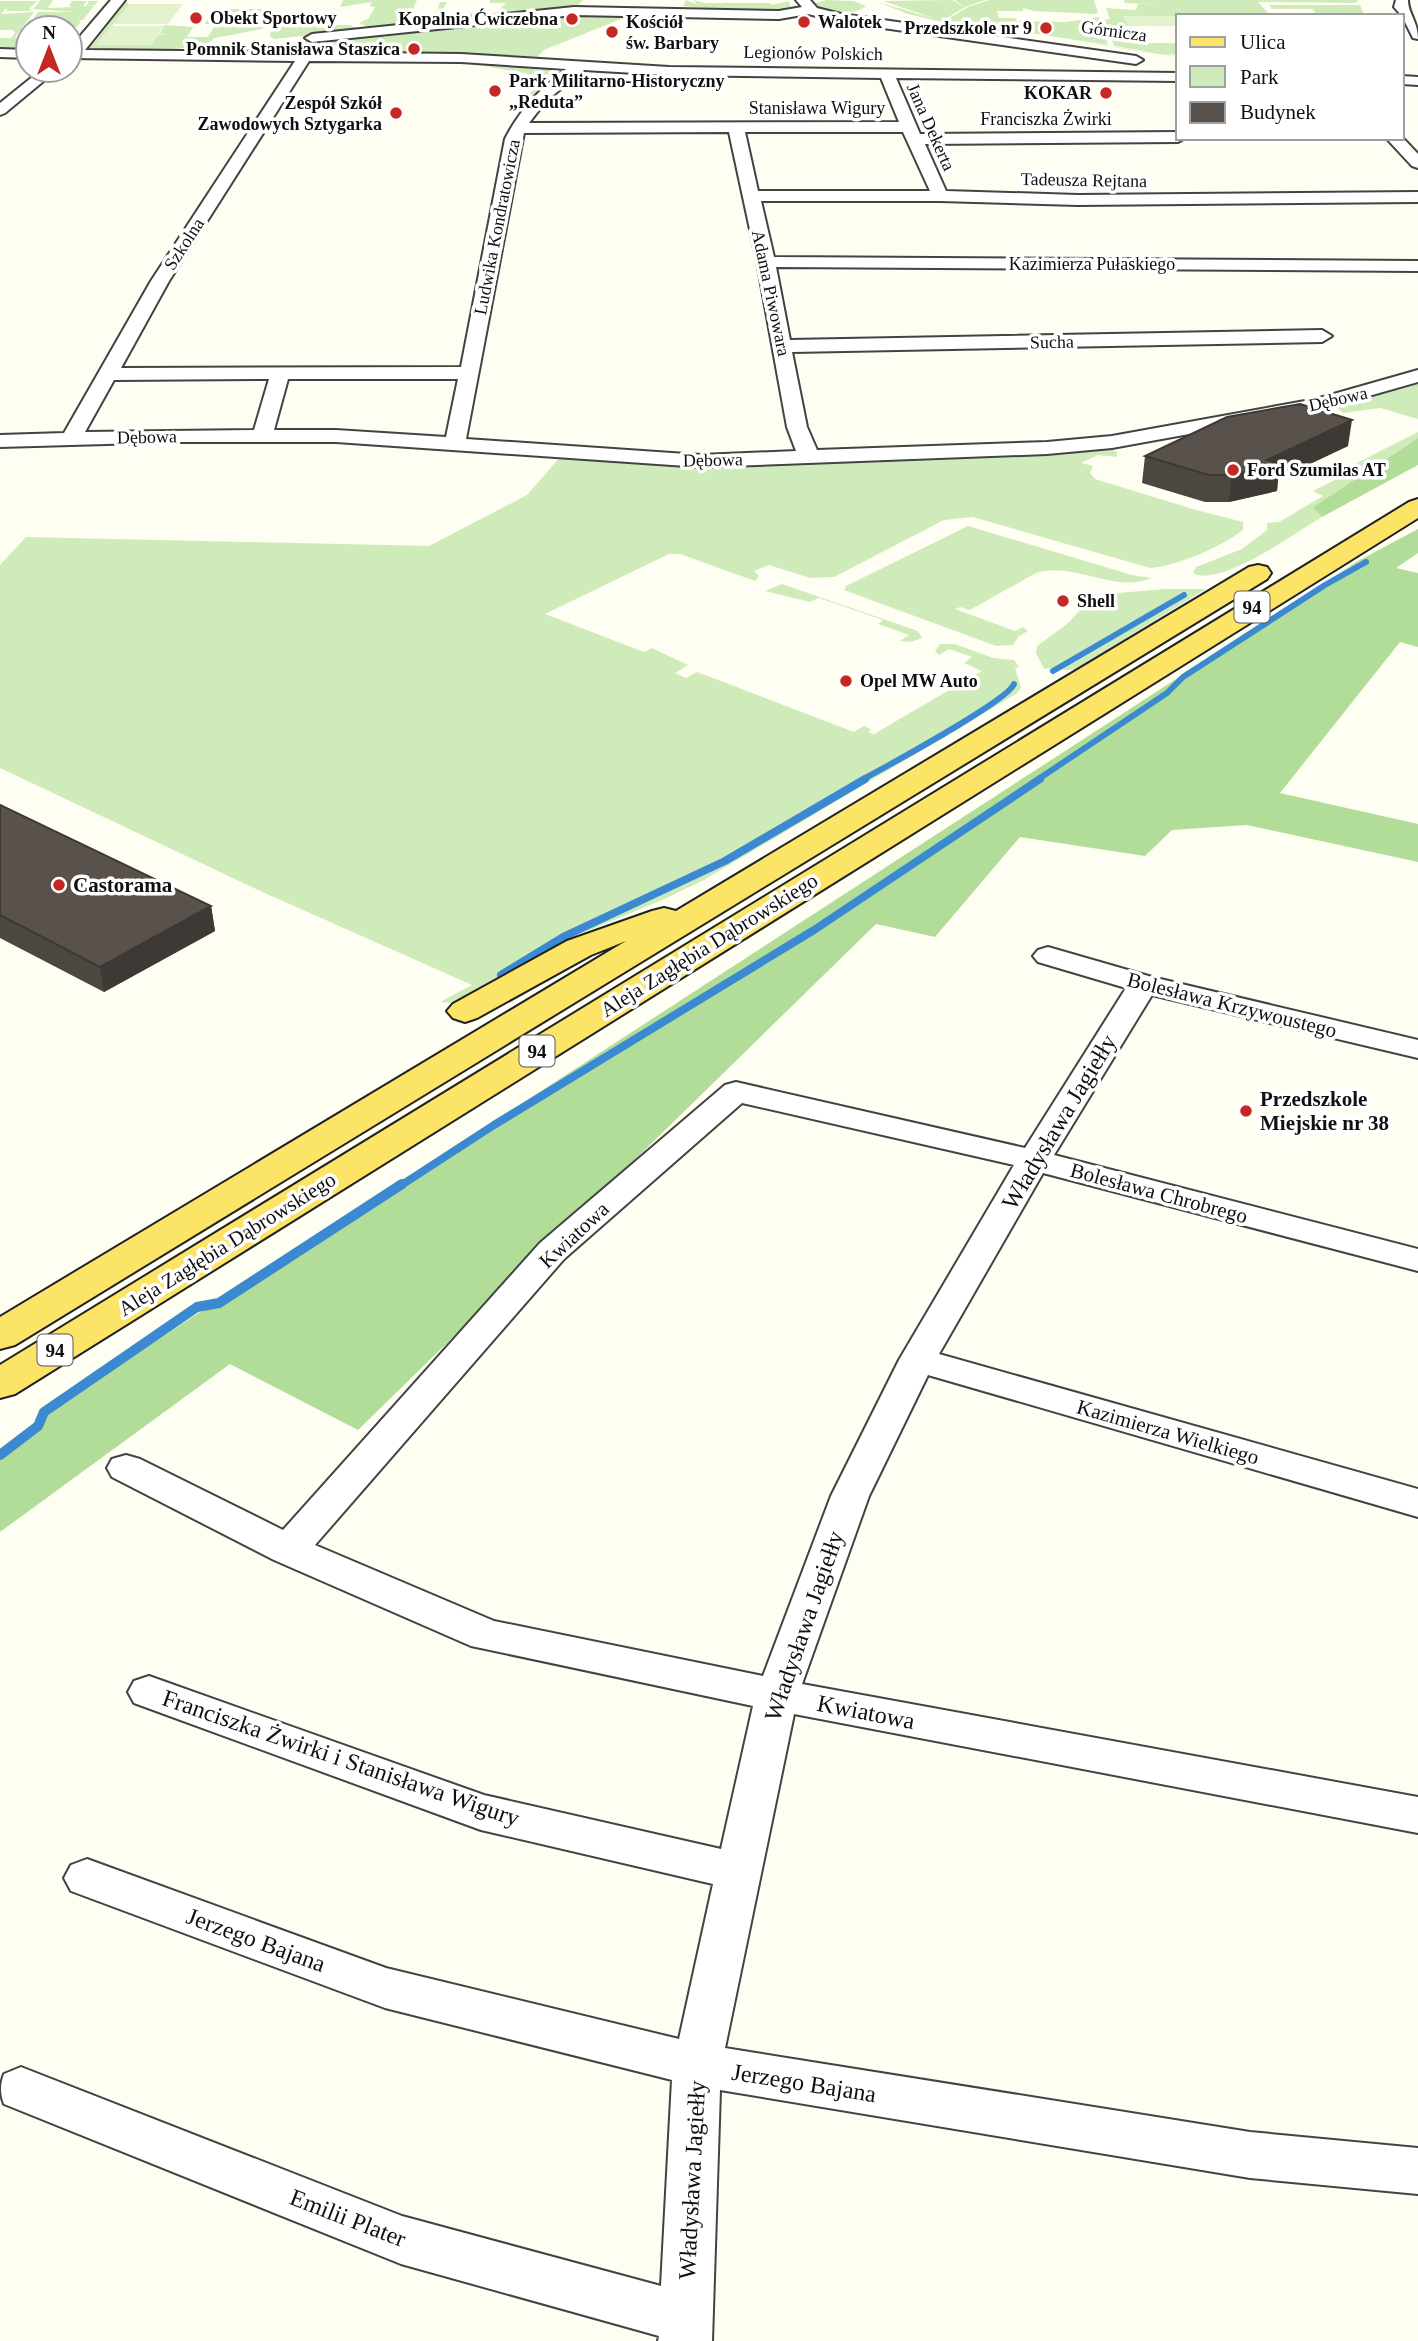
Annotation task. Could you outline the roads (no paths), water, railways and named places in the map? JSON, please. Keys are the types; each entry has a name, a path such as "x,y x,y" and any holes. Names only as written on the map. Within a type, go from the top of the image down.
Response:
{"main road":[{"name":"Aleja Zagłębia Dąbrowskiego","path":"0,1384 1407,495"},
{"name":"Aleja Zagłębia Dąbrowskiego","path":"0,1335 1277,563"},
{"path":"466,1011 579,948 613,934 716,902"},
{"path":"0,1316 124,1261"},
{"path":"0,1406 110,1316"}],"street":[{"path":"84,38 118,0"},
{"path":"1384,1 1403,1 1401,7 1418,35"},
{"name":"Górnicza","path":"810,8 1100,54 1154,66 1154,70 1142,76"},
{"name":"Górnicza","path":"302,47 404,28 574,11 786,15 810,8 851,13 880,8 970,31 1153,59 1176,69"},
{"path":"404,28 416,24 423,14"},
{"path":"195,55 220,47 276,41"},
{"name":"Legionów Polskich","path":"84,54 195,55 302,47 669,71 1176,77"},
{"name":"Szkolna","path":"71,439 160,282 302,47"},
{"name":"Górnicza","path":"1100,54 1153,59"},
{"name":"Ludwika Kondratowicza","path":"453,444 458,433 513,139 532,106 580,66"},
{"name":"Jana Dekerta","path":"888,74 940,196"},
{"path":"0,110 32,84"},
{"name":"Stanisława Wigury","path":"517,128 736,127 911,133"},
{"name":"Adama Piwowara","path":"736,127 766,262 797,427 809,458"},
{"name":"Franciszka Żwirki","path":"911,133 1176,138"},
{"path":"1396,140 1418,163"},
{"name":"Tadeusza Rejtana","path":"750,196 940,196 1078,200 1418,197"},
{"name":"Kazimierza Pułaskiego","path":"766,262 1418,266"},
{"name":"Sucha","path":"783,346 1322,336"},
{"path":"106,374 469,373"},
{"path":"262,436 280,374"},
{"name":"Dębowa","path":"0,441 335,436 669,461 809,458 1099,444 1316,405 1418,376"},
{"name":"Bolesława Krzywoustego","path":"1048,956 1143,985 1418,1049"},
{"name":"Władysława Jagiełły","path":"685,2329 697,2065 777,1695 850,1496 917,1360 1034,1160 1143,985"},
{"name":"Bolesława Chrobrego","path":"736,1092 1034,1160 1418,1261"},
{"name":"Kwiatowa","path":"288,1550 552,1251 736,1092"},
{"name":"Kazimierza Wielkiego","path":"917,1360 1418,1503"},
{"name":"Kwiatowa","path":"126,1468 288,1550 486,1635 777,1695 1418,1815"},
{"name":"Franciszka Żwirki i Stanisława Wigury","path":"149,1692 481,1812 737,1871"},
{"name":"Jerzego Bajana","path":"87,1878 385,1988 697,2065 1250,2155 1418,2171"},
{"name":"Emilii Plater","path":"21,2089 401,2240 685,2329"}],"waterway":[{"path":"1037,780 1167,693 1183,677 1325,585 1366,562"},
{"path":"1053,671 1184,595"},
{"path":"862,780 969,718 1007,692 1014,684"},
{"path":"501,975 565,936 725,861 865,779"},
{"path":"400,1186 494,1125 814,930 1040,779"},
{"path":"0,1455 38,1426 44,1412 197,1307 219,1303 402,1184"}],"place":[{"name":"Obekt Sportowy","path":"196,18"},
{"name":"Kopalnia Ćwiczebna","path":"572,19"},
{"name":"Walotek","path":"804,22"},
{"name":"Przedszkole nr 9","path":"1046,28"},
{"name":"Kościół św. Barbary","path":"612,32"},
{"name":"Pomnik Stanisława Staszica","path":"414,49"},
{"name":"Park Militarno-Historyczny „Reduta”","path":"495,91"},
{"name":"KOKAR","path":"1106,93"},
{"name":"Zespół Szkół Zawodowych Sztygarka","path":"396,113"},
{"name":"Ford Szumilas AT","path":"1233,470"},
{"name":"Shell","path":"1063,601"},
{"name":"Opel MW Auto","path":"846,681"},
{"name":"Castorama","path":"59,885"},
{"name":"Przedszkole Miejskie nr 38","path":"1246,1111"}]}
